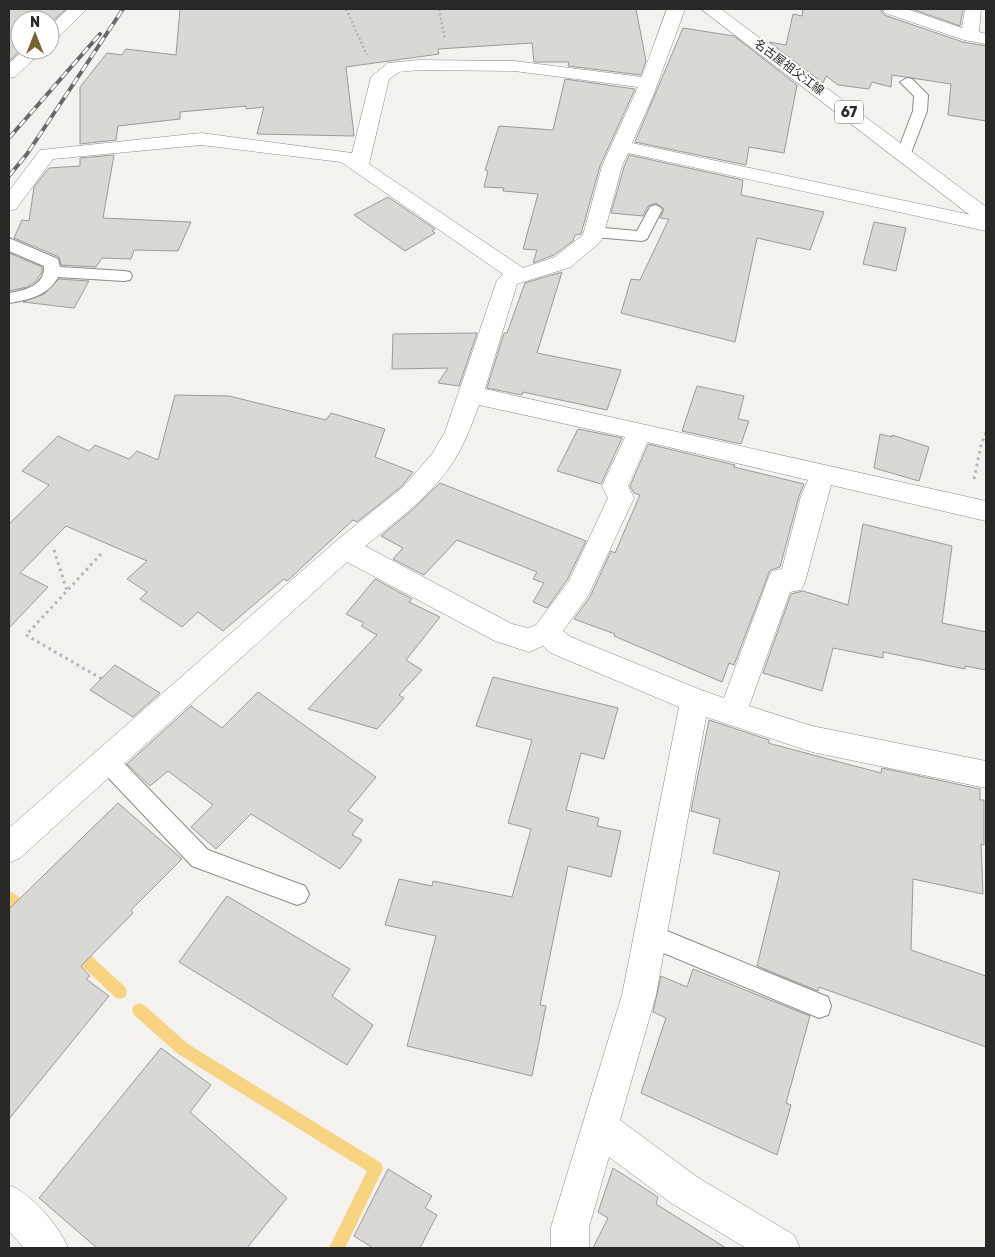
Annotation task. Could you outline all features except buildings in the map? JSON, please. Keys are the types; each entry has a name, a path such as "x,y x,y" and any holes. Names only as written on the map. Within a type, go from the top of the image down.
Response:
{"street":[{"path":"60,26 78,9"},
{"path":"9,848 345,548 412,494 441,461 457,432 508,280 563,262 593,237 612,166 649,83 676,9"},
{"name":"名古屋祖父江線","path":"710,9 904,153 986,217"},
{"path":"891,9 978,38"},
{"path":"972,9 978,38"},
{"path":"9,73 23,60"},
{"path":"359,166 379,79 394,67 419,65 514,66 649,83"},
{"path":"9,205 46,154 200,139 346,157 519,275"},
{"path":"622,146 986,224"},
{"path":"470,395 977,509"},
{"path":"345,548 505,633 529,640 546,633 579,588 621,498 615,486 639,432"},
{"path":"732,714 781,579 792,582 814,496 823,474"},
{"path":"546,633 561,645 695,701 732,714 812,739 986,774"},
{"path":"570,1248 570,1227 638,995 695,701"},
{"path":"599,1127 684,1190 781,1248"},
{"path":"9,1203 49,1248"}],"lane":[{"path":"904,153 920,111 921,95 907,82"},
{"path":"594,232 642,236 655,210"},
{"path":"9,243 13,247 52,262 54,272 51,279 39,290 9,298"},
{"path":"54,272 124,276"},
{"path":"107,761 200,858 297,894"},
{"path":"650,936 819,1006"}],"path":[{"path":"346,9 364,44 372,72 379,79"},
{"path":"439,9 442,18 447,66"},
{"path":"977,509 981,445 986,433"},
{"path":"54,550 67,591"},
{"path":"101,554 26,635 102,678"}],"waterway":[{"path":"9,897 25,913"},
{"path":"75,956 82,957 120,992"},
{"path":"139,1010 183,1049 376,1168 337,1248"}],"railway":[{"path":"9,176 27,154 123,9"},
{"path":"9,138 100,34"}]}
